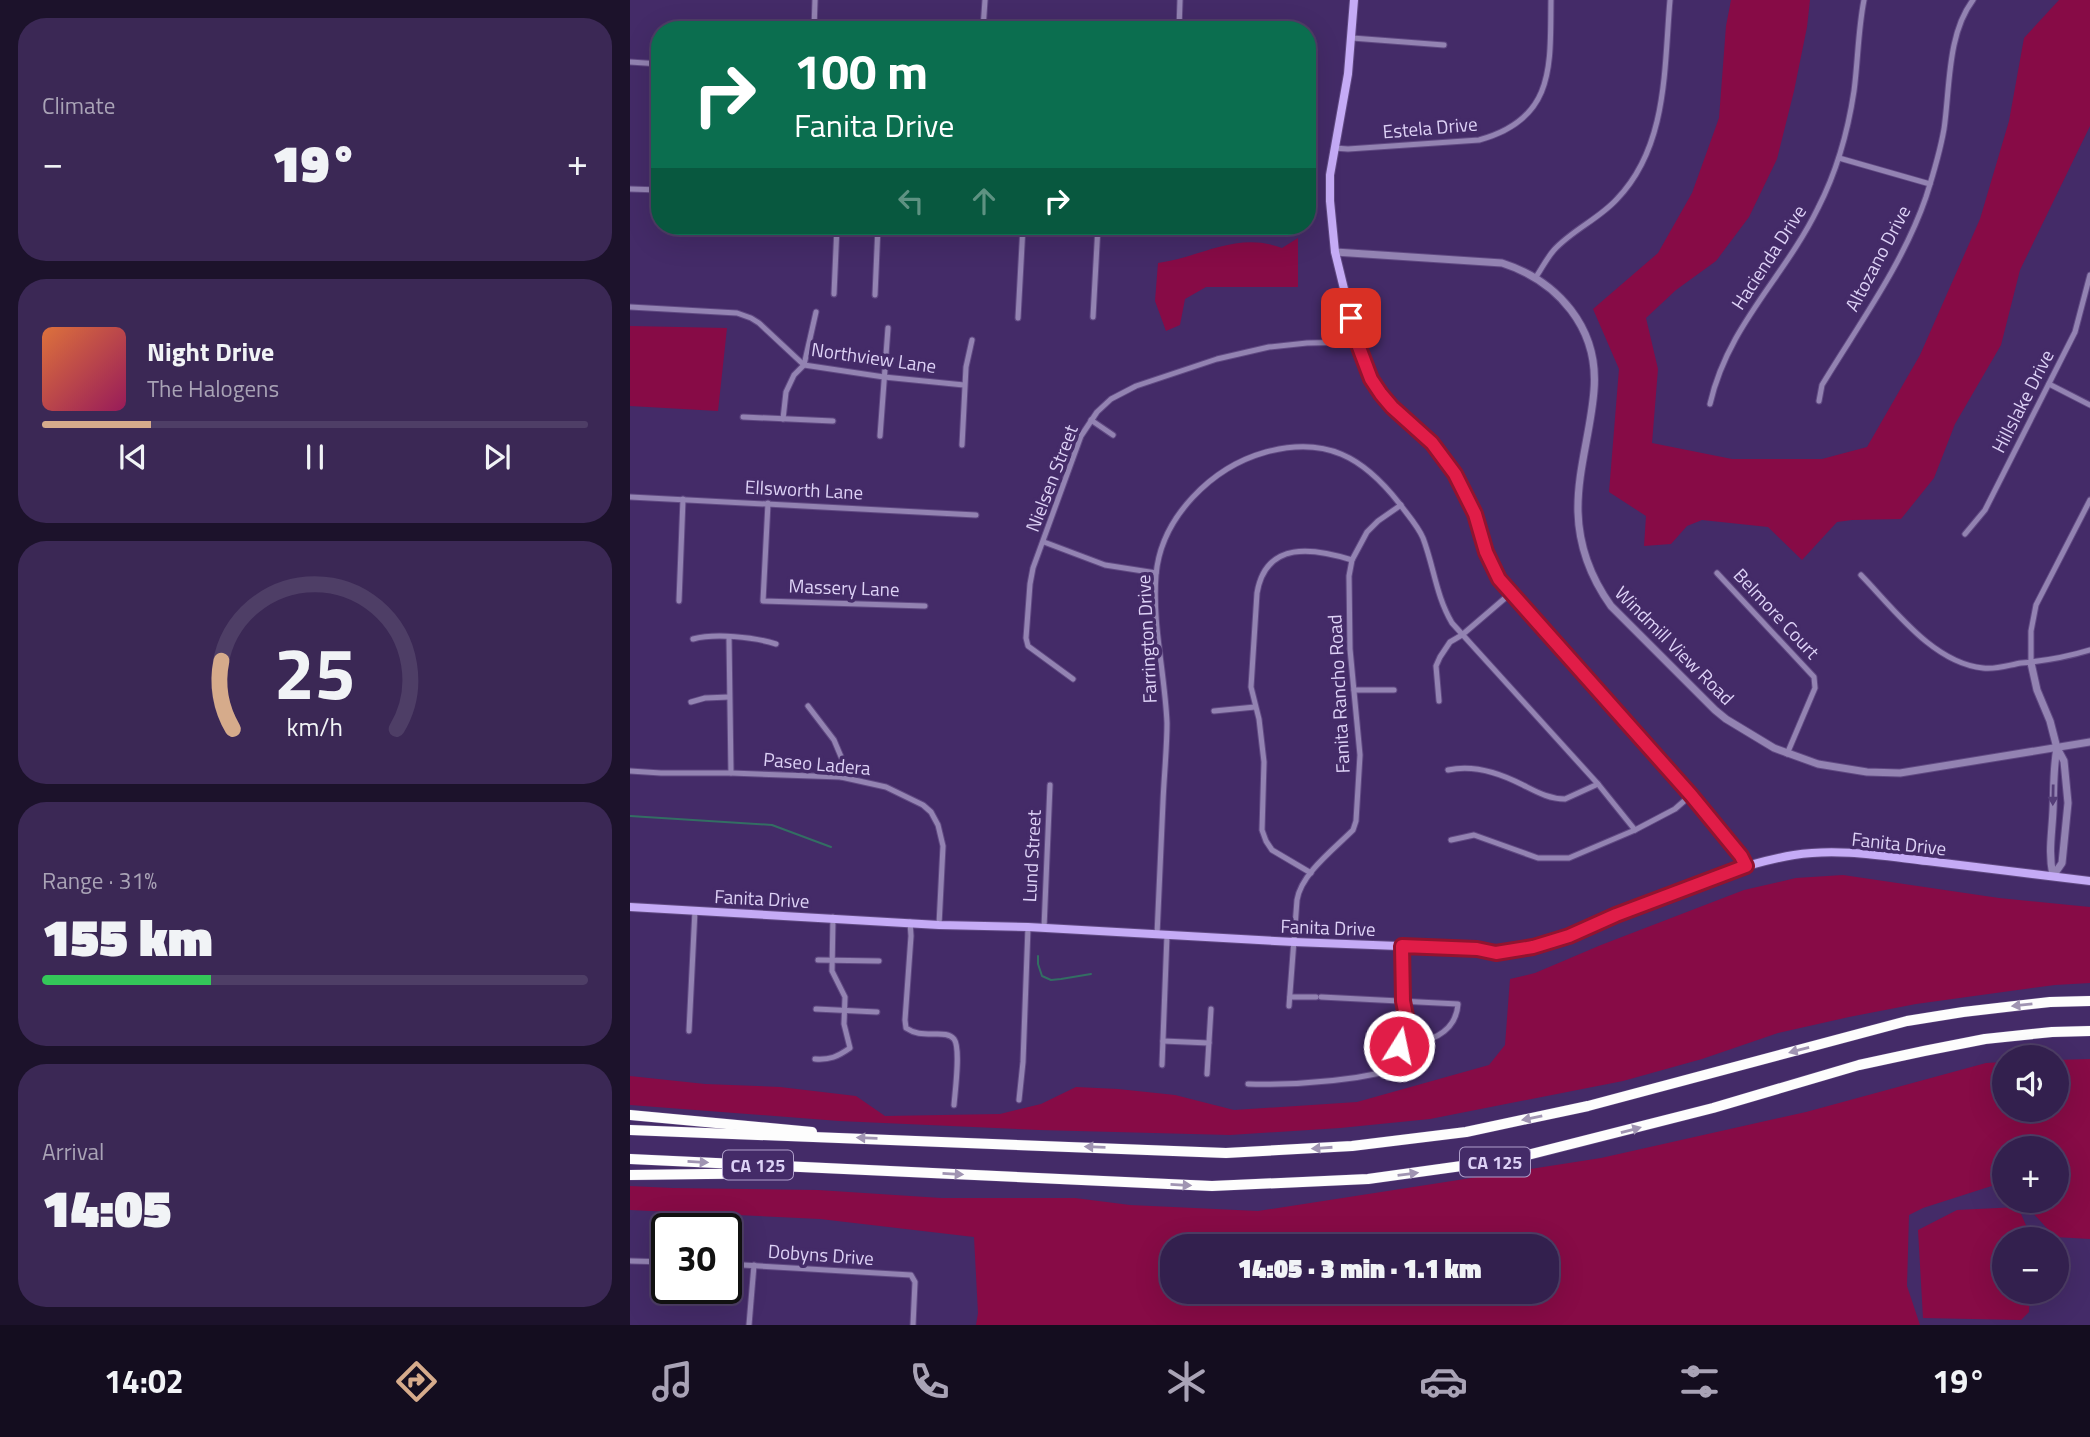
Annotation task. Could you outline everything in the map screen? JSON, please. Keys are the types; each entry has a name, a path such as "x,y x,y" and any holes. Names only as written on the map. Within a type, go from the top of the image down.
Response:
{"highway":[{"name":"CA 125","path":"630,1129 1226,1153 1371,1144 1466,1132 1588,1106 1907,1021 2050,1002 2090,1001"},
{"name":"CA 125","path":"630,1159 1212,1186 1368,1179 1512,1159 1629,1130 1859,1065 1924,1051 1997,1038 2090,1031"},
{"path":"630,1115 835,1134 843,1137"},
{"path":"630,1175 885,1171"}],"main road":[{"path":"1354,0 1352,38 1330,175 1330,201 1335,252 1357,342 1371,379 1392,407 1432,443 1455,474 1475,514 1486,552 1499,579 1691,795 1741,856 1746,866"},
{"name":"Fanita Drive","path":"630,907 939,925 1477,949 1496,953 1533,947 1569,936 1616,915 1746,866 1793,855 1824,852 1868,855 2090,881"}],"street":[{"path":"814,21 815,0"},
{"path":"984,21 985,0"},
{"path":"1179,21 1180,0"},
{"name":"Estela Drive","path":"1334,148 1479,140 1514,126 1533,106 1546,82 1550,58 1551,0"},
{"path":"1536,277 1554,250 1616,201 1645,156 1662,103 1670,0"},
{"name":"Hacienda Drive","path":"1710,404 1715,383 1739,329 1800,241 1822,200 1839,158 1854,91 1864,0"},
{"name":"Altozano Drive","path":"1819,401 1822,385 1904,249 1919,216 1944,131 1957,30 1973,0"},
{"path":"1352,38 1444,45"},
{"path":"630,62 651,63"},
{"path":"1839,158 1930,184"},
{"path":"630,189 651,190"},
{"path":"834,294 836,235"},
{"path":"876,295 878,235"},
{"path":"1018,318 1023,235"},
{"path":"1093,317 1098,235"},
{"name":"Windmill View Road","path":"1335,252 1490,261 1519,268 1536,277 1569,307 1581,326 1592,358 1594,391 1578,511 1583,549 1595,581 1611,606 1715,710 1749,735 1787,754 1818,764 1850,771 1900,773 2090,742"},
{"name":"Hillslake Drive","path":"1965,534 1985,510 2075,332 2090,275"},
{"name":"Northview Lane","path":"630,307 737,313 759,323 804,365 964,385"},
{"path":"783,419 787,387 804,365 816,312"},
{"path":"880,436 888,328"},
{"path":"962,445 964,385 972,340"},
{"name":"Nielsen Street","path":"1073,679 1031,649 1027,642 1031,576 1081,436 1091,420 1104,405 1127,390 1217,359 1283,345 1357,342"},
{"path":"2049,384 2090,405"},
{"path":"743,417 833,421"},
{"path":"1091,420 1113,435"},
{"name":"Farrington Drive","path":"1157,935 1167,723 1156,573 1172,527 1193,497 1230,467 1250,457 1272,451 1315,447 1343,454 1376,475 1422,536 1442,605 1452,623 1598,784 1635,830"},
{"name":"Ellsworth Lane","path":"630,496 976,515"},
{"path":"678,601 683,499"},
{"path":"2053,876 2062,863 2068,803 2064,761 2037,690 2031,663 2031,631 2036,606 2090,500"},
{"name":"Massery Lane","path":"768,503 763,601 925,606"},
{"name":"Fanita Rancho Road","path":"1289,1006 1298,895 1302,884 1353,830 1356,821 1360,755 1348,611 1352,560 1370,529 1401,505"},
{"path":"1044,542 1105,565 1156,573"},
{"path":"1311,873 1272,850 1262,830 1264,762 1259,719 1251,687 1257,593 1263,573 1277,559 1295,551 1308,550 1352,560"},
{"name":"Belmore Court","path":"1717,573 1814,677 1815,688 1787,754"},
{"path":"1861,575 1929,645 1946,657 1965,665 1987,669 2090,650"},
{"path":"1439,702 1436,666 1450,642 1511,593"},
{"path":"693,639 706,636 763,640 776,644"},
{"path":"729,638 731,773"},
{"path":"1354,690 1394,690"},
{"path":"691,702 705,698 729,697"},
{"path":"808,706 835,740 842,759 841,777"},
{"path":"1214,711 1255,707"},
{"path":"2053,876 2049,857 2053,765 2057,748"},
{"path":"1448,771 1479,769 1502,775 1543,795 1559,799 1565,799 1598,784"},
{"name":"Paseo Ladera","path":"630,771 841,777 886,787 923,805 938,825 943,846 939,925"},
{"name":"Lund Street","path":"1044,928 1050,785"},
{"path":"1451,841 1474,835 1538,858 1569,858 1635,830 1675,809 1691,795"},
{"path":"689,1031 695,910"},
{"path":"815,1059 829,1060 850,1048 844,1024 845,997 832,971 833,917"},
{"path":"910,922 906,1028 917,1034 953,1037 957,1053 954,1105"},
{"path":"1019,1100 1024,1052 1028,927"},
{"path":"1162,1065 1167,935"},
{"path":"1248,1084 1314,1083 1386,1072 1399,1046 1406,1016 1403,1001 1402,946"},
{"path":"818,960 879,961"},
{"path":"1290,997 1458,1003 1457,1014 1443,1033 1430,1040 1399,1046"},
{"path":"816,1009 877,1012"},
{"path":"1207,1074 1211,1009"},
{"path":"1163,1041 1209,1043"},
{"path":"631,1261 651,1262"},
{"name":"Dobyns Drive","path":"742,1265 913,1276 913,1325"},
{"path":"750,1325 754,1265"}],"shaded area":[{"path":"1731,0 1810,0 1807,27 1777,159 1749,217 1716,261 1676,290 1646,318 1658,369 1652,443 1732,459 1822,459 1867,447 1920,355 1980,219 2009,121 2024,38 2059,0 2090,0 2090,126 2020,270 2001,345 1955,424 1934,478 1901,519 1837,522 1802,560 1768,527 1702,520 1687,526 1671,544 1644,546 1646,516 1609,492 1619,369 1593,309 1658,253 1692,193 1719,118 1726,26"},
{"path":"1298,238 1298,287 1206,287 1185,299 1180,325 1166,331 1155,301 1158,263 1250,242 1282,248"},
{"path":"630,326 727,328 718,411 630,406"},
{"path":"1843,875 1999,898 2090,907 2090,983 2055,985 1916,1004 1778,1033 1702,1059 1623,1081 1430,1119 1340,1128 1230,1135 1039,1130 839,1121 630,1105 630,1076 705,1084 780,1087 856,1096 885,1116 1000,1114 1041,1104 1076,1087 1175,1095 1234,1110 1357,1102 1489,1065 1505,1045 1510,979 1535,973 1744,890 1796,878"},
{"path":"2090,1059 2090,1239 2069,1238 2069,1227 2046,1227 2033,1213 2069,1213 2069,1136 1992,1136 1992,1186 1909,1215 1907,1286 1920,1325 976,1325 978,1313 974,1237 820,1219 742,1215 742,1213 630,1210 630,1186 818,1190 941,1198 1075,1198 1130,1205 1258,1211 1601,1158 1806,1112 1992,1063 1992,1122 2069,1122 2069,1060"},
{"path":"1992,1208 1992,1213 2021,1213 2027,1227 1992,1227 1992,1304 2029,1304 2029,1312 2021,1320 1923,1318 1918,1230 1957,1210"}],"waterway":[{"path":"630,816 772,825 831,847"},
{"path":"1038,956 1042,976 1051,980 1091,974"}],"route":[{"path":"1351,318 1371,379 1392,407 1432,443 1464,489 1475,514 1486,552 1499,579 1691,795 1741,856 1746,866 1616,915 1569,936 1533,947 1496,953 1477,949 1402,946 1403,1001 1406,1016 1399,1046"}]}
